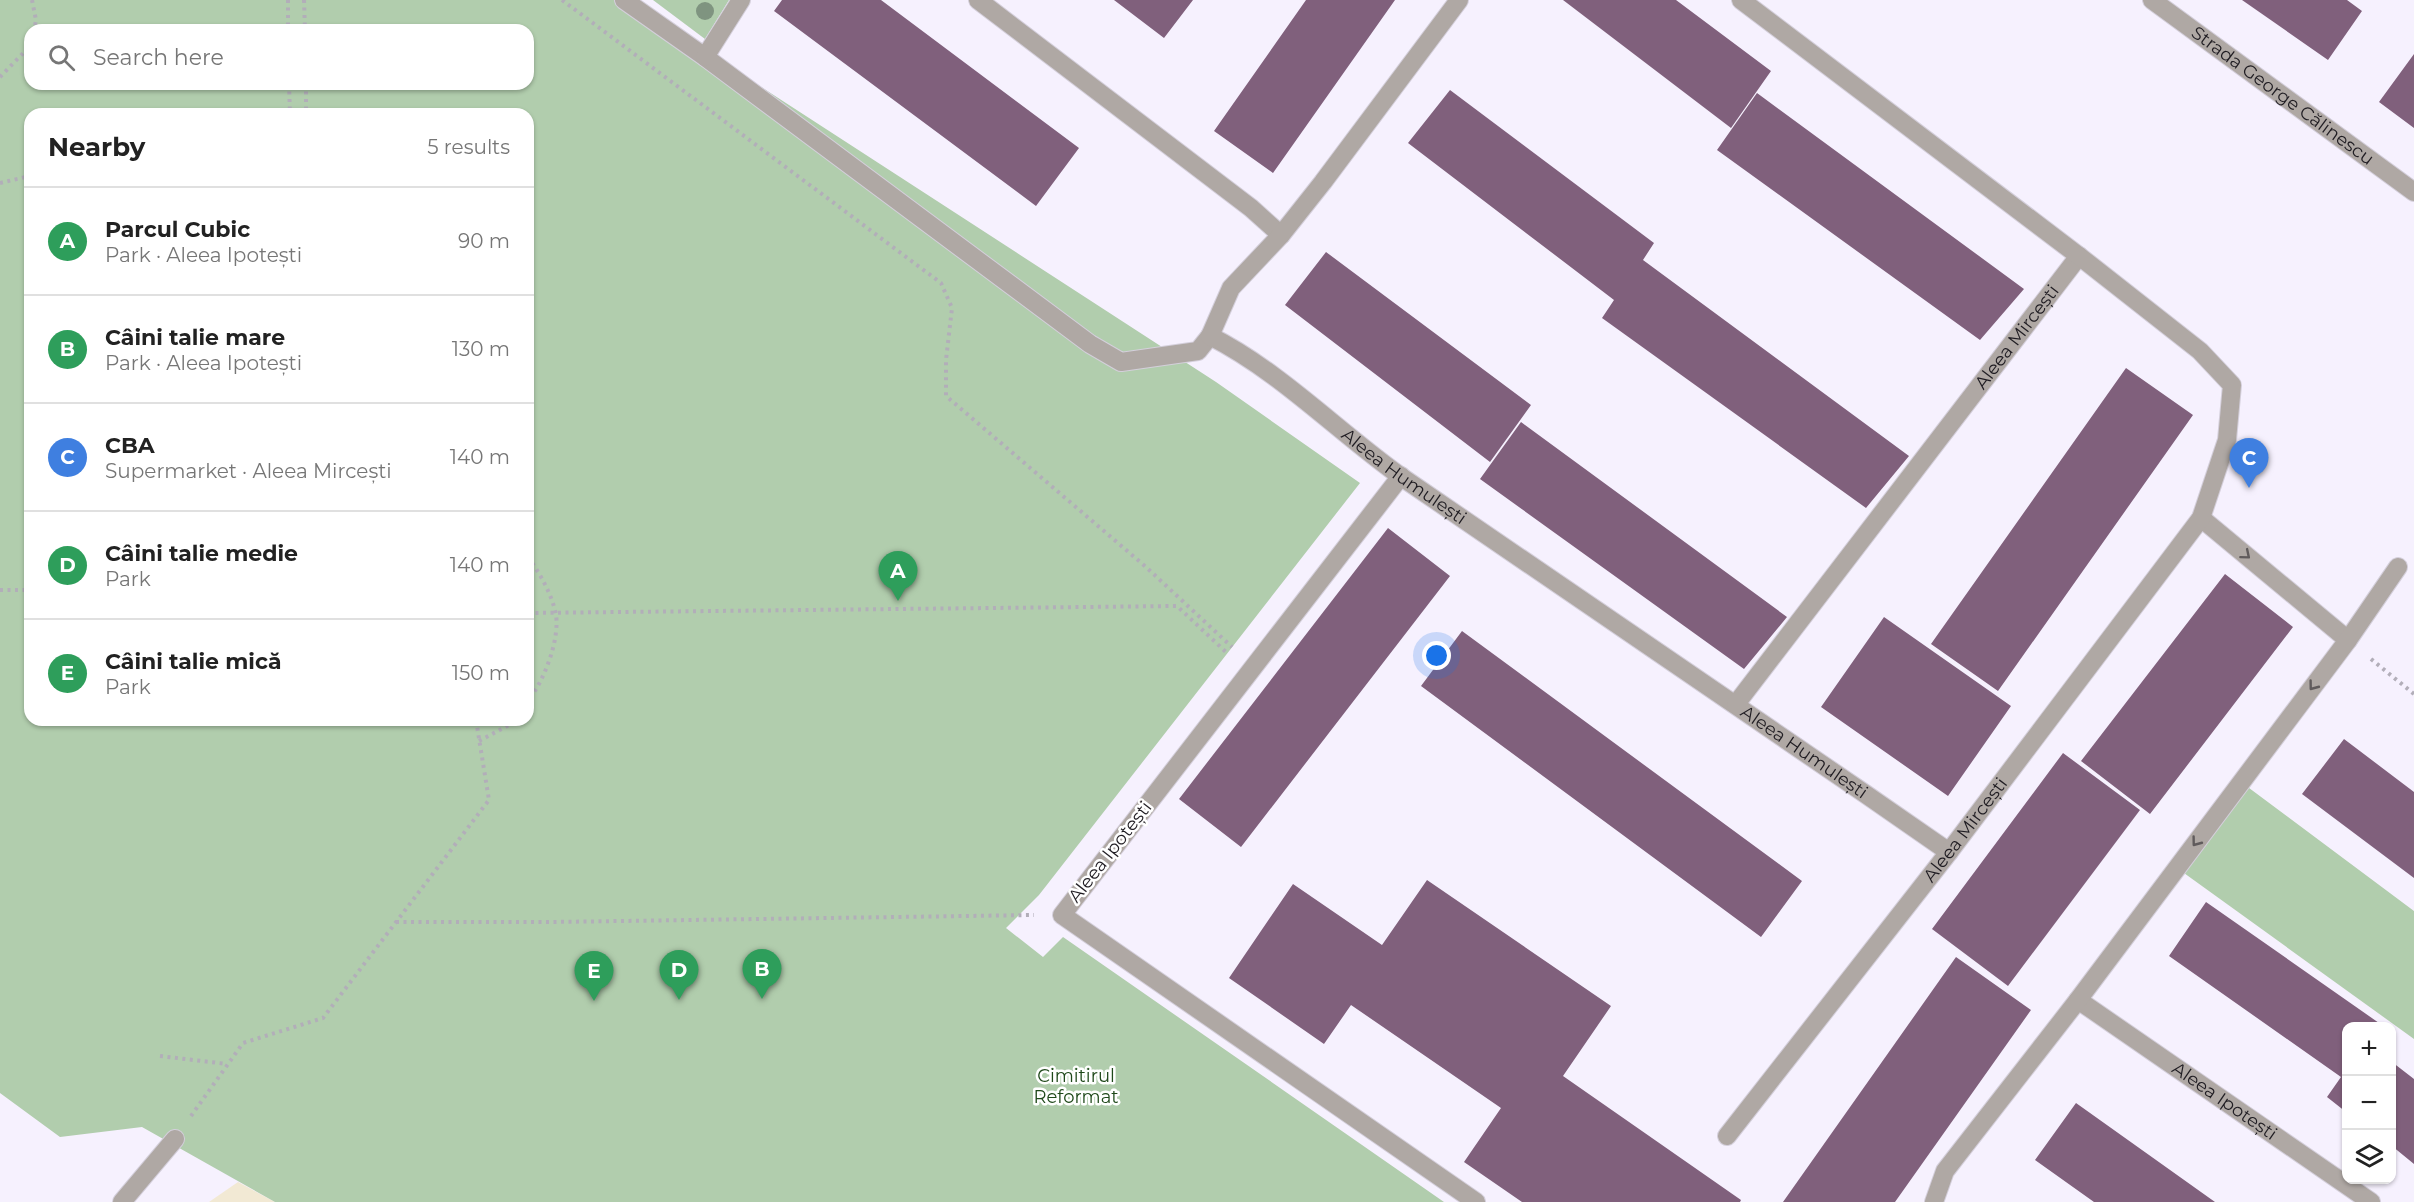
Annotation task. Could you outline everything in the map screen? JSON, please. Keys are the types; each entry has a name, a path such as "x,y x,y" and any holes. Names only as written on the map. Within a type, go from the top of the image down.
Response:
{"street":[{"path":"624,0 705,57 1090,344 1121,362 1198,351 1210,336 1231,288 1281,235 1323,183 1460,0"},
{"path":"705,57 741,0"},
{"path":"978,0 1251,208 1281,235"},
{"name":"Aleea Mircești","path":"1727,1136 1949,852 2200,518 2227,440 2232,385 2200,351 2079,256 1741,0"},
{"name":"Strada George Călinescu","path":"2152,0 2414,192"},
{"name":"Aleea Mircești","path":"1736,704 2079,256"},
{"name":"Aleea Humulești","path":"1210,336 1240,352 1401,476 1949,852"},
{"name":"Aleea Ipotești","path":"1401,476 1062,915 1476,1202"},
{"path":"2200,518 2348,640"},
{"path":"1934,1202 1945,1171 2078,1000 2348,640 2398,567"},
{"name":"Aleea Ipotești","path":"2078,1000 2371,1202"},
{"path":"122,1202 175,1139"}],"path":[{"path":"32,0 35,24"},
{"path":"288,0 288,24"},
{"path":"304,0 305,24"},
{"path":"562,0 940,283 952,308 946,360 946,396 1146,567 1251,670"},
{"path":"0,77 24,52"},
{"path":"289,90 290,108"},
{"path":"306,90 306,108"},
{"path":"0,183 24,177"},
{"path":"534,565 556,612 554,650 534,694"},
{"path":"0,590 24,590"},
{"path":"534,613 1177,606 1251,670"},
{"path":"2348,640 2414,694"},
{"path":"175,1139 243,1043 323,1018 489,800 477,726"},
{"path":"479,741 505,726"},
{"path":"396,922 1062,915"},
{"path":"160,1056 227,1064"}],"shaded area":[{"path":"238,1182 275,1202 209,1202"}],"green space":[{"name":"Cimitirul Reformat","path":"0,0 627,0 1216,382 1360,483 1039,895 1006,928 1043,957 1063,937 1444,1202 275,1202 142,1127 60,1137 0,1093"},
{"path":"653,0 729,0 705,39"},
{"path":"2241,782 2414,911 2414,1039 2396,1026 2396,1022 2390,1022 2177,868"}],"building":[{"path":"782,0 881,0 1079,148 1036,206 774,11"},
{"path":"1114,0 1193,0 1164,38"},
{"path":"1306,0 1395,0 1273,173 1214,131"},
{"path":"1563,0 1676,0 1771,71 1731,128"},
{"path":"2242,0 2347,0 2362,11 2328,60"},
{"path":"2414,54 2414,128 2379,102"},
{"path":"1450,90 1654,243 1643,260 1909,456 1866,508 1602,318 1614,300 1408,143"},
{"path":"1757,93 2024,289 1980,340 1717,150"},
{"path":"1326,252 1531,405 1490,462 1285,305"},
{"path":"2126,368 2193,415 1998,691 1931,644"},
{"path":"1521,422 1787,617 1744,669 1480,479"},
{"path":"1388,528 1450,576 1241,847 1179,799"},
{"path":"2225,574 2293,627 2150,814 2081,761"},
{"path":"1884,617 2011,706 1948,796 1821,707"},
{"path":"1462,631 1802,881 1761,937 1421,686"},
{"path":"2344,739 2414,792 2414,878 2302,794"},
{"path":"2063,753 2140,810 2008,986 1932,929"},
{"path":"1427,880 1611,1006 1563,1076 1741,1200 1740,1202 1522,1202 1464,1162 1501,1108 1351,1005 1324,1044 1229,978 1293,884 1382,945"},
{"path":"2206,902 2378,1022 2342,1022 2342,1109 2327,1097 2341,1077 2169,956"},
{"path":"1956,957 2031,1010 1895,1202 1783,1202"},
{"path":"2396,1065 2414,1079 2414,1164 2396,1149"},
{"path":"2076,1103 2215,1202 2094,1202 2035,1160"}],"place":[{"name":"CBA","path":"2249,488"},
{"name":"Parcul Cubic","path":"898,601"},
{"name":"Câini talie mare","path":"762,999"},
{"name":"Câini talie medie","path":"679,1000"},
{"name":"Câini talie mică","path":"594,1001"}]}
